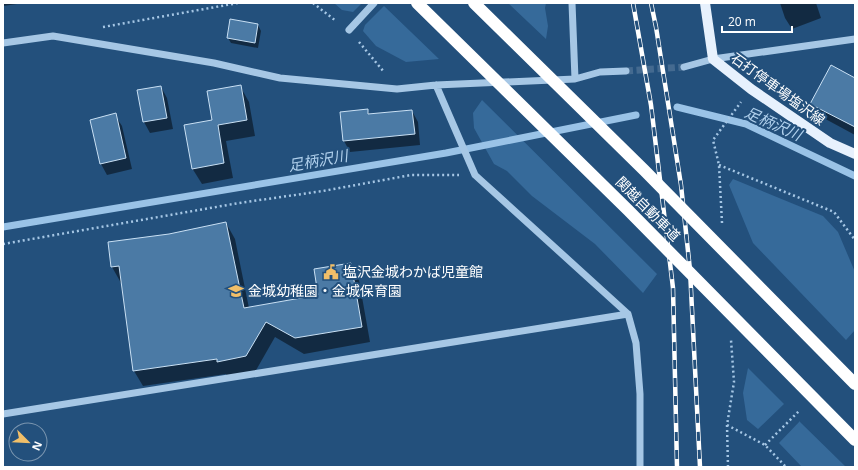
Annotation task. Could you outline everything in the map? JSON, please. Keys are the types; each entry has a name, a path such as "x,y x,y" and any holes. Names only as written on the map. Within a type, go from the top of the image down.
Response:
{"highway":[{"name":"関越自動車道","path":"417,3 622,204 855,440"},
{"name":"関越自動車道","path":"474,3 650,176 855,384"}],"main road":[{"name":"石打停車場塩沢線","path":"705,3 713,59 751,88 830,143 855,154"}],"street":[{"path":"349,30 374,3"},
{"path":"572,3 575,79"},
{"path":"3,43 52,36 214,63 280,78 398,88 575,79 600,72 626,71"},
{"path":"684,67 713,59 855,39"},
{"path":"436,85 474,172 628,314 636,343 640,394 640,467"},
{"path":"3,414 628,314"}],"path":[{"path":"97,28 238,3"},
{"path":"719,165 834,212 855,240"},
{"path":"3,244 411,175 474,172"},
{"path":"727,424 765,445 786,467"}],"shaded area":[{"path":"334,3 362,3 353,12 342,10"},
{"path":"508,3 546,3 545,8 548,26 546,39"},
{"path":"384,6 439,59 406,62 376,46 363,31 365,25"},
{"path":"482,100 657,274 643,293 595,244 532,196 507,171 494,164 474,128 473,113"},
{"path":"733,179 823,216 838,232 855,272 855,330 846,340 753,243 729,185"},
{"path":"748,368 784,404 758,429 747,420 743,393"},
{"path":"800,421 846,467 802,467 779,443"}],"building":[{"path":"230,19 258,24 255,43 227,38"},
{"path":"831,65 855,78 855,127 810,104"},
{"path":"241,85 247,120 218,125 224,163 192,169 184,125 212,120 207,91"},
{"path":"161,86 167,118 143,122 137,90"},
{"path":"368,109 368,114 412,110 415,134 343,141 340,112"},
{"path":"116,113 126,158 100,164 90,120"},
{"path":"226,222 244,308 318,295 314,269 351,263 362,327 295,338 266,322 246,356 217,362 217,359 133,371 119,266 111,267 108,242 169,234"}],"waterway":[{"name":"足柄沢川","path":"677,107 746,124 855,176"},
{"name":"足柄沢川","path":"3,227 446,153 636,115"}],"tunnel":[{"path":"626,71 684,67"}],"railway":[{"path":"633,3 651,105 673,288 677,467"},
{"path":"651,3 681,185 690,270 700,467"}],"place":[{"name":"塩沢金城わかば児童館","path":"331,272"},
{"name":"金城幼稚園・金城保育園","path":"236,291"}]}
